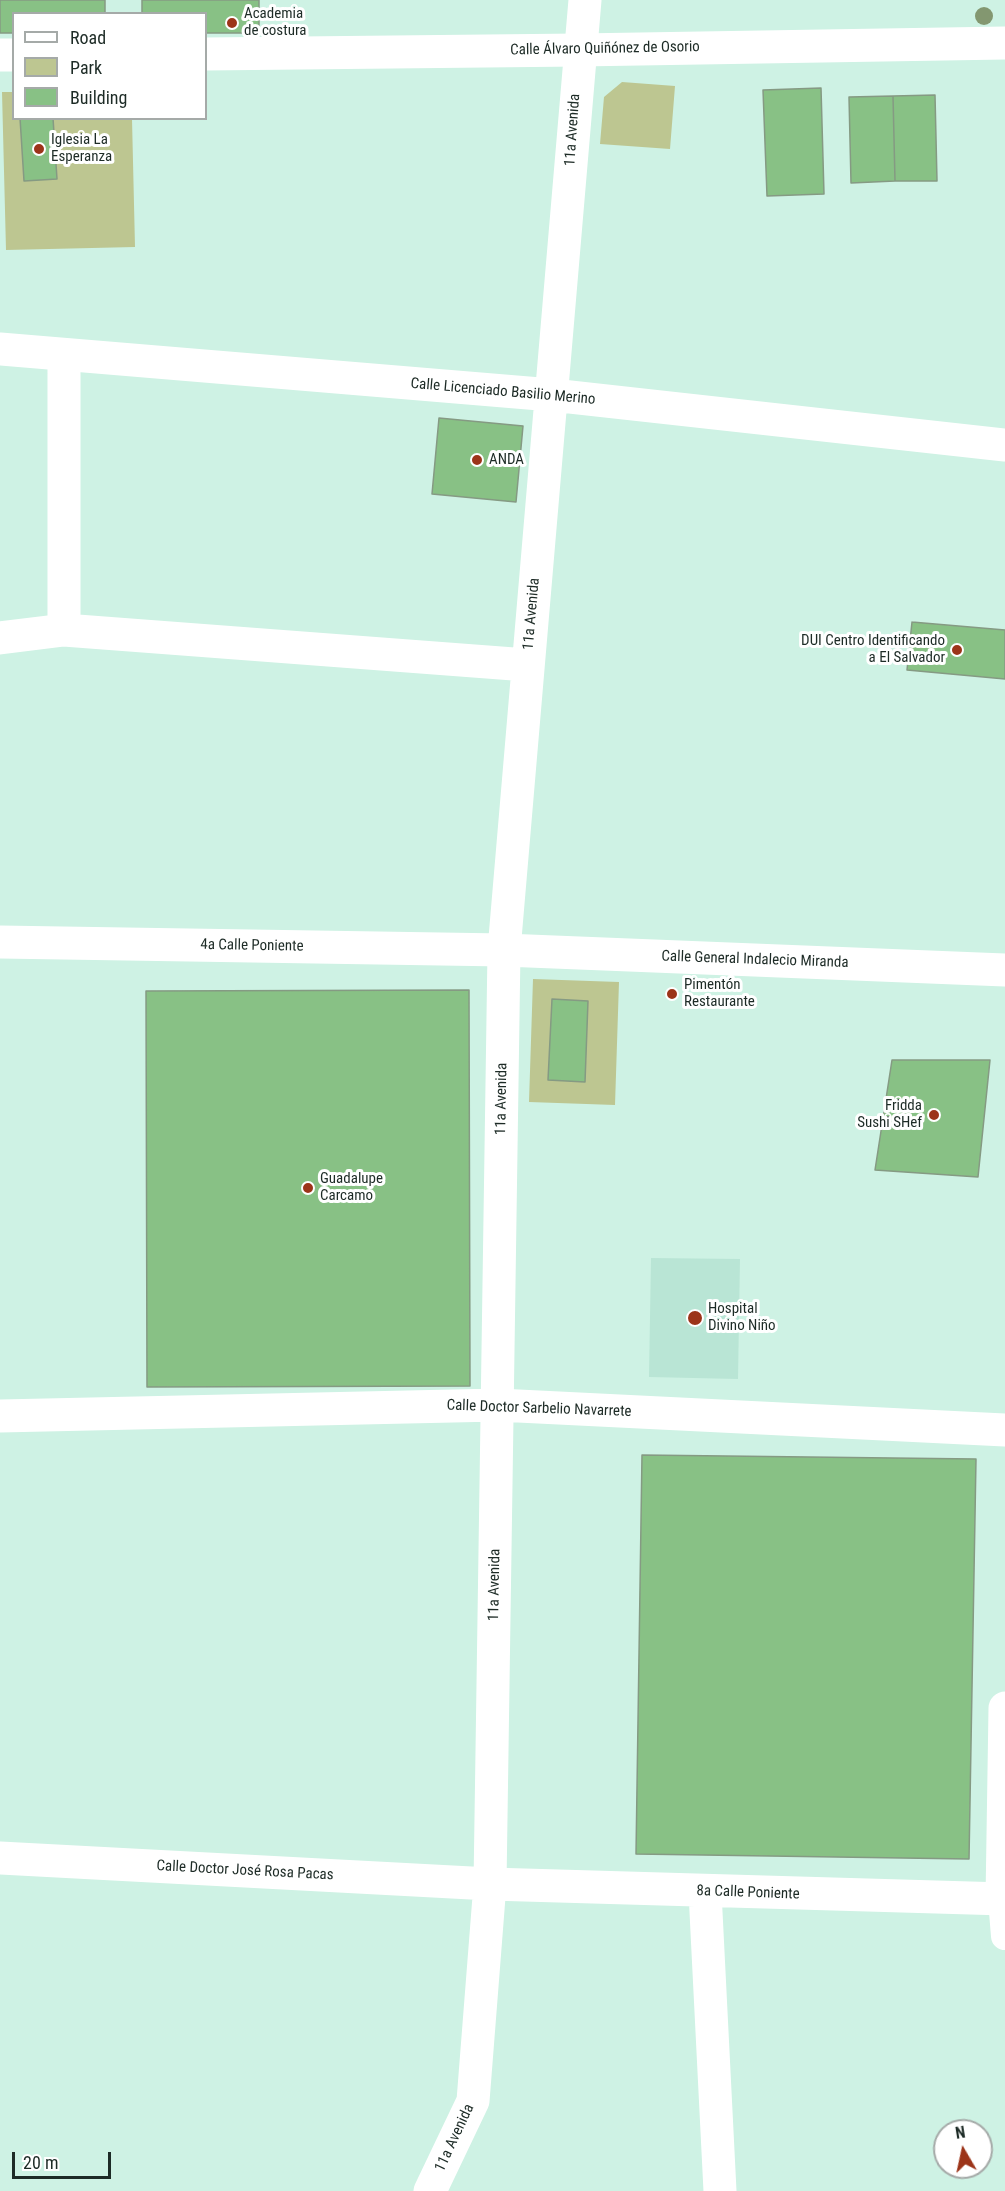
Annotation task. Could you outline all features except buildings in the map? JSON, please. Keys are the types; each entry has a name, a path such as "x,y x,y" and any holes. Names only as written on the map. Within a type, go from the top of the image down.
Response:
{"street":[{"name":"11a Avenida","path":"430,2191 473,2101 490,1884 504,950 585,0"},
{"name":"Calle Álvaro Quiñónez de Osorio","path":"207,54 1005,43"},
{"name":"Calle Licenciado Basilio Merino","path":"0,349 552,395 1005,445"},
{"path":"64,355 64,630"},
{"path":"0,638 64,630 527,665"},
{"name":"4a Calle Poniente","path":"0,942 504,950"},
{"name":"Calle General Indalecio Miranda","path":"504,950 1005,970"},
{"name":"Calle Doctor Sarbelio Navarrete","path":"0,1416 498,1405 1005,1430"},
{"path":"1005,1708 1005,1936"},
{"name":"Calle Doctor José Rosa Pacas","path":"0,1858 490,1884"},
{"name":"8a Calle Poniente","path":"490,1884 1004,1899"},
{"path":"705,1892 720,2191"}],"shaded area":[{"name":"Hospital Divino Niño","path":"651,1258 740,1259 738,1379 649,1377"}],"green space":[{"path":"622,82 675,86 670,149 600,144 604,97"},
{"path":"2,92 12,92 12,120 132,120 135,247 6,250"},
{"path":"533,979 619,982 615,1105 529,1102"}],"place":[{"name":"Academia de costura","path":"232,23"},
{"name":"Iglesia La Esperanza","path":"39,149"},
{"name":"ANDA","path":"477,460"},
{"name":"DUI Centro Identificando a El Salvador","path":"957,650"},
{"name":"Pimentón Restaurante","path":"672,994"},
{"name":"Fridda Sushi SHef","path":"934,1115"},
{"name":"Guadalupe Carcamo","path":"308,1188"},
{"name":"Hospital Divino Niño","path":"695,1318"}]}
